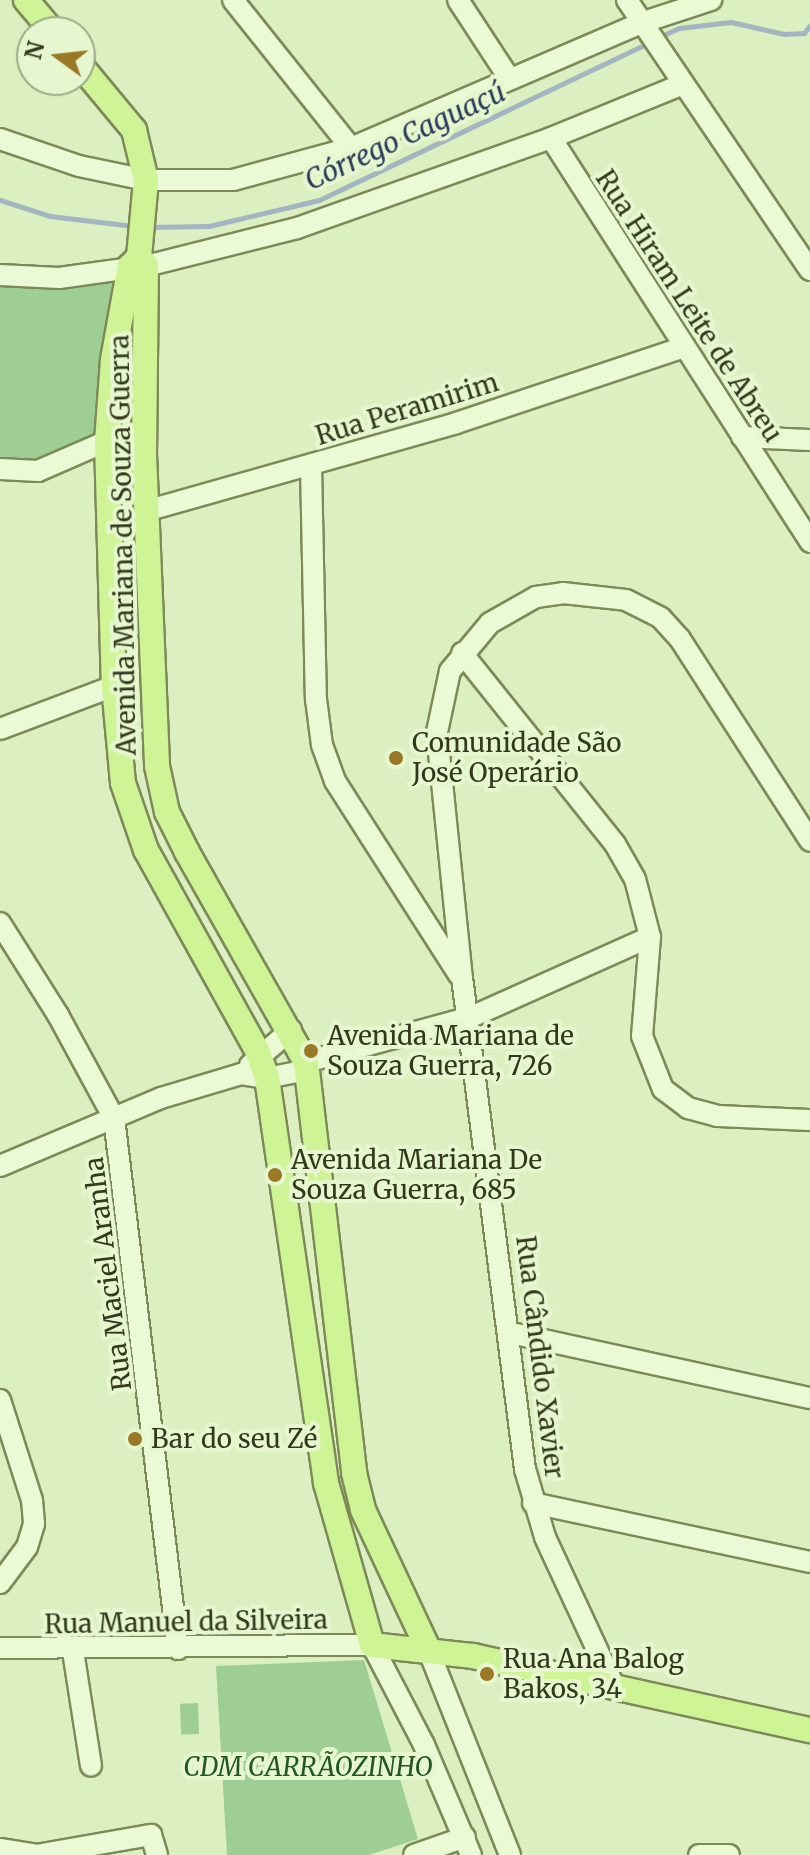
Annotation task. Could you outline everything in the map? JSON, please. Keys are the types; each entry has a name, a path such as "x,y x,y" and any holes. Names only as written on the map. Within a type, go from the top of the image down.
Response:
{"main road":[{"path":"26,0 40,16"},
{"path":"96,84 134,130 146,185 139,257"},
{"name":"Avenida Mariana de Souza Guerra","path":"139,257 113,360 110,451 114,686 131,817 263,1066 326,1483 336,1533 372,1645"},
{"name":"Avenida Mariana de Souza Guerra","path":"139,257 140,454 146,511 157,766 167,812 291,1030 306,1066 354,1473 363,1510 428,1649"},
{"path":"372,1645 428,1649 810,1730"}],"street":[{"path":"233,0 351,148"},
{"path":"458,0 509,78"},
{"path":"627,0 681,85 810,270"},
{"path":"0,139 146,185 233,180 351,148 509,78 645,29 711,0"},
{"path":"0,275 59,278 139,257 297,228 551,138 681,85"},
{"name":"Rua Hiram Leite de Abreu","path":"551,138 681,348 810,542"},
{"name":"Rua Peramirim","path":"146,511 311,466 681,348"},
{"path":"742,437 810,440"},
{"path":"0,469 38,471 110,451 140,454"},
{"path":"311,466 316,699 322,745 335,781 462,979"},
{"name":"Rua Cândido Xavier","path":"615,1688 533,1503 471,1017 462,979 437,732 441,699 462,653 490,623 536,597 595,594 626,600 649,612 680,639 810,841"},
{"path":"462,653 615,844 635,879 650,937 642,1036 663,1089 688,1108 717,1116 810,1120"},
{"path":"0,729 114,686"},
{"name":"Rua Maciel Aranha","path":"0,923 58,1015 114,1118 178,1649"},
{"path":"0,1166 114,1118 263,1066 306,1066 471,1017 650,937"},
{"path":"263,1066 291,1030"},
{"path":"511,1333 810,1398"},
{"path":"0,1400 32,1500 34,1524 27,1547 0,1583"},
{"path":"533,1503 810,1562"},
{"name":"Rua Manuel da Silveira","path":"0,1648 73,1651 372,1645"},
{"name":"Avenida Mariana de Souza Guerra","path":"372,1645 468,1846"},
{"name":"Avenida Mariana de Souza Guerra","path":"428,1649 510,1855"},
{"path":"73,1651 91,1766"},
{"path":"1,1849 36,1855 151,1835 157,1855"},
{"path":"414,1855 468,1846"},
{"path":"699,1855 729,1855"}],"green space":[{"path":"126,269 99,373 101,438 19,469 0,464 0,278"},
{"name":"CDM CARRÃOZINHO","path":"364,1660 418,1839 369,1855 227,1855 216,1666"},
{"path":"198,1703 199,1734 181,1735 180,1704"}],"waterway":[{"name":"Córrego Caguaçú","path":"659,37 679,28 731,22 784,34 804,33 810,25"},
{"name":"Córrego Caguaçú","path":"147,227 209,226 319,200 650,42"},
{"name":"Córrego Caguaçú","path":"0,200 50,216 133,226"}],"place":[{"name":"Comunidade São José Operário","path":"396,758"},
{"name":"Avenida Mariana de Souza Guerra, 726","path":"311,1051"},
{"name":"Avenida Mariana De Souza Guerra, 685","path":"275,1175"},
{"name":"Bar do seu Zé","path":"135,1439"},
{"name":"Rua Ana Balog Bakos, 34","path":"487,1674"}]}
